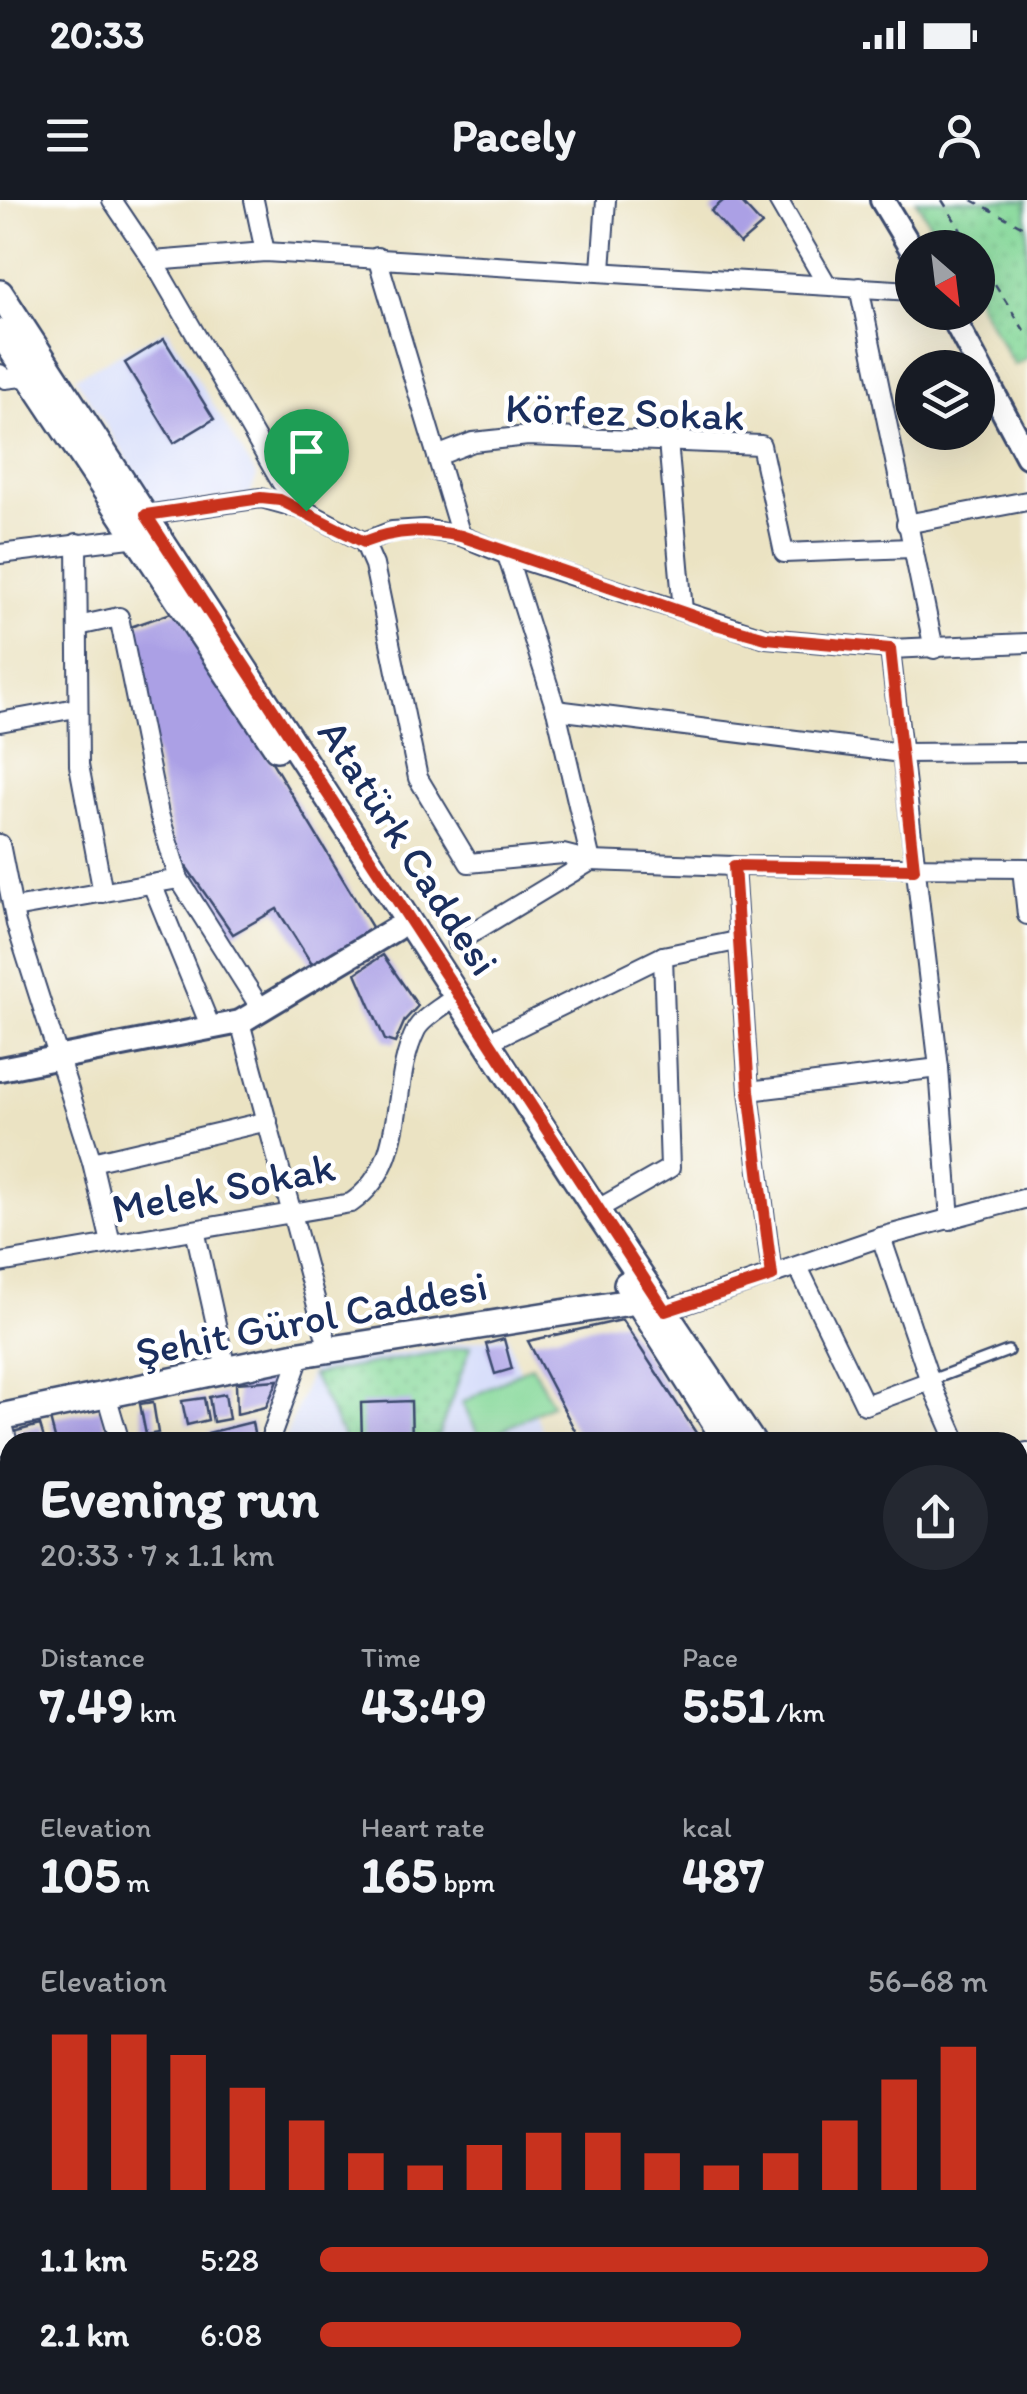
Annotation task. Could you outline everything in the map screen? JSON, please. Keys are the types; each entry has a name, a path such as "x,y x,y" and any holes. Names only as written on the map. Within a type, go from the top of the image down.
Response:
{"main road":[{"name":"Atatürk Caddesi","path":"0,293 396,929 721,1432"},
{"name":"Atatürk Caddesi","path":"0,332 142,526 745,1432"},
{"name":"Şehit Gürol Caddesi","path":"0,1417 107,1398 301,1354 638,1301"}],"street":[{"path":"112,200 153,261 281,482 306,511"},
{"path":"254,200 265,252"},
{"path":"600,270 606,200"},
{"path":"778,200 826,283"},
{"path":"882,200 900,230"},
{"path":"898,200 916,230"},
{"path":"153,261 265,252 895,290"},
{"path":"377,257 461,536"},
{"path":"859,287 934,649"},
{"path":"960,330 1027,456"},
{"path":"975,330 1027,429"},
{"path":"0,374 6,379 30,376"},
{"name":"Körfez Sokak","path":"437,456 473,442 528,436 761,445 784,552 911,548"},
{"path":"668,441 684,611"},
{"path":"0,554 77,543 261,498 280,500 364,542 374,566 418,778 469,863 563,854 591,861 734,866 1024,868 1027,915"},
{"path":"906,524 1027,501"},
{"path":"364,542 408,530 461,536 507,555 766,638 890,649 1027,643"},
{"path":"77,543 79,766 103,892"},
{"path":"507,555 556,710 591,861"},
{"path":"78,626 119,617 159,814 179,879 260,1009"},
{"path":"890,649 939,1068 950,1220"},
{"path":"0,722 76,708"},
{"path":"556,710 901,754 1027,752"},
{"path":"0,844 10,919 92,1162 112,1243"},
{"path":"457,942 591,861"},
{"path":"734,866 749,1091 772,1276"},
{"path":"10,919 103,892 179,879"},
{"path":"152,884 211,1028"},
{"path":"0,1069 240,1022 396,929"},
{"path":"486,1042 663,956 738,940"},
{"path":"596,1210 670,1168 663,956"},
{"name":"Melek Sokak","path":"0,1263 351,1203 374,1187 386,1157 416,1028 445,1004"},
{"path":"240,1022 294,1210 328,1350"},
{"path":"749,1091 939,1068"},
{"path":"92,1162 268,1121"},
{"path":"638,1301 665,1311 881,1237 1027,1198"},
{"path":"195,1230 226,1369"},
{"path":"881,1237 930,1381 953,1432"},
{"path":"798,1266 865,1405 930,1381"},
{"path":"273,1432 301,1354"},
{"path":"107,1398 117,1432"}],"lane":[{"path":"930,1381 1008,1352"}],"path":[{"path":"942,200 961,230"},
{"path":"972,200 1027,229"},
{"path":"995,284 1027,335"}],"shaded area":[{"path":"167,329 257,476 250,494 156,505 75,377"},
{"path":"507,1335 542,1432 288,1432 312,1368"}],"green space":[{"path":"916,200 1027,200 1027,358 1014,365 994,330 995,230 934,230"},
{"path":"471,1346 440,1432 341,1432 312,1375"},
{"path":"532,1365 552,1404 499,1432 477,1432 462,1403"}],"building":[{"path":"724,200 739,200 762,225 740,244 711,211"},
{"path":"164,339 214,419 174,443 125,363"},
{"path":"180,610 375,932 313,966 277,909 233,934 176,852 127,628"},
{"path":"383,955 418,1006 405,1020 395,1043 385,1040 356,973"},
{"path":"622,1320 695,1432 576,1432 528,1341"},
{"path":"504,1339 512,1369 495,1374 486,1344"},
{"path":"278,1380 266,1407 237,1414 236,1383"},
{"path":"225,1394 229,1419 213,1422 209,1397"},
{"path":"204,1398 208,1420 187,1425 182,1401"},
{"path":"411,1401 412,1432 362,1432 361,1403"},
{"path":"153,1402 158,1432 145,1432 140,1404"},
{"path":"102,1409 107,1432 53,1432 50,1419"},
{"path":"252,1422 254,1432 212,1432"},
{"path":"40,1425 42,1432 13,1432"}],"route":[{"path":"261,498 280,500 306,511 364,542 392,532 424,529 461,536 507,555 766,638 890,649 914,869 734,866 749,1091 772,1276 665,1311 486,1042 146,515 261,498"}]}
